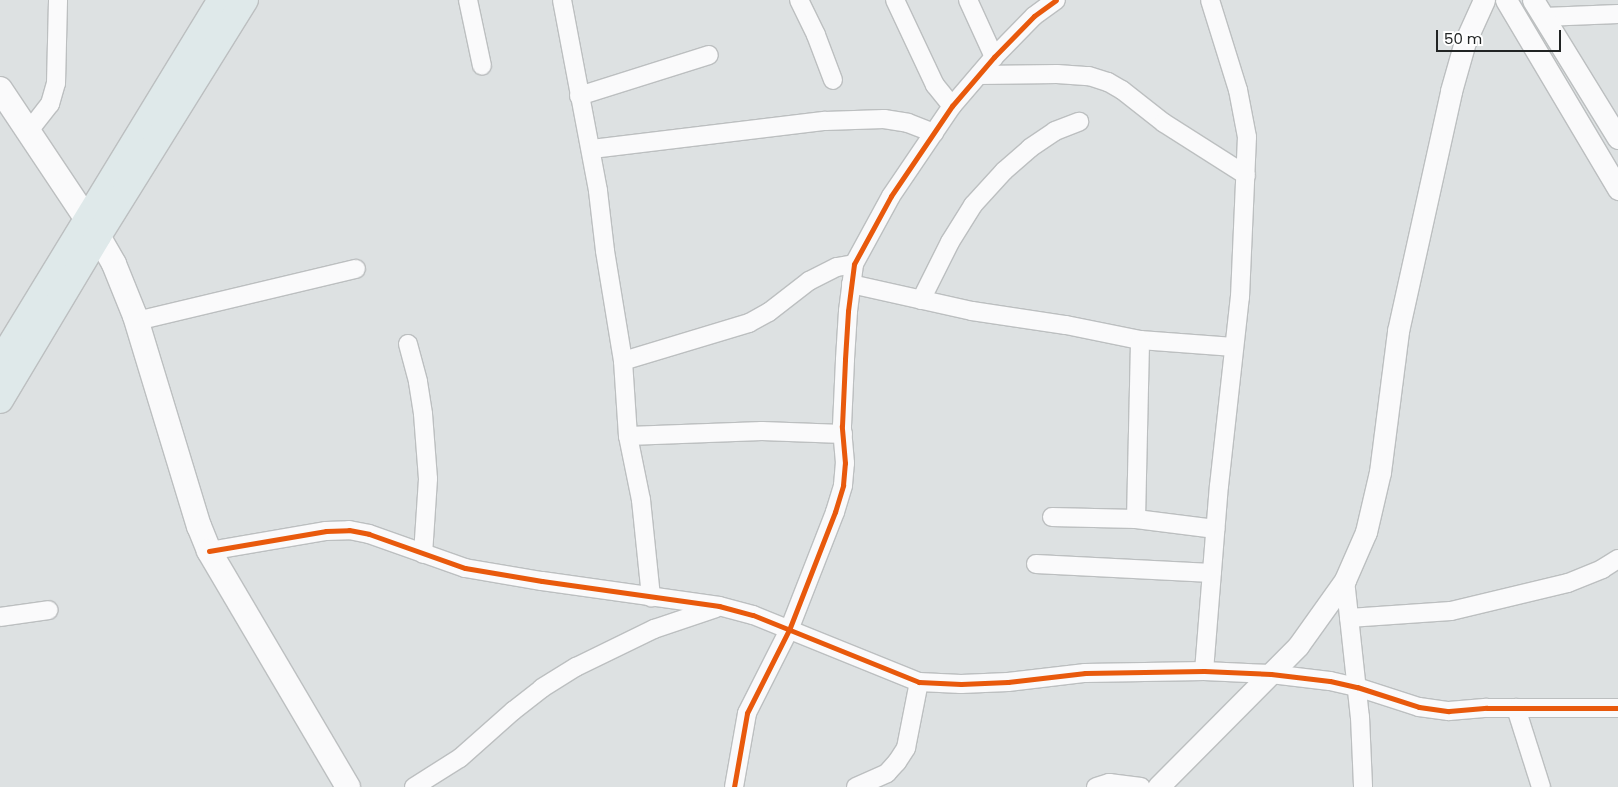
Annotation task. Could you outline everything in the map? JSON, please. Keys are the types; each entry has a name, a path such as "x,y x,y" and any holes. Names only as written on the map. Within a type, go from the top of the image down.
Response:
{"main road":[{"path":"0,400 92,227 221,0"},
{"path":"0,362 245,0"},
{"path":"0,89 92,227 114,264 137,321 199,526 209,551 348,787"}],"street":[{"path":"28,132 50,104 56,83 58,0"},
{"path":"468,0 482,66"},
{"path":"562,0 579,96 592,149 623,360 628,436 641,500 651,597"},
{"path":"799,0 816,35 833,80"},
{"path":"895,0 934,85 952,106"},
{"path":"968,0 994,56"},
{"path":"734,787 747,713 789,630 835,512 843,485 845,463 843,434 845,359 854,264 891,196 952,106 994,56 1034,16 1056,0"},
{"path":"1204,671 1215,529 1240,297 1247,137 1238,90 1210,0"},
{"path":"1158,787 1298,646 1345,580 1366,532 1380,472 1398,331 1451,91 1465,42 1484,0"},
{"path":"1506,0 1618,190"},
{"path":"1538,9 1618,14"},
{"path":"1538,9 1618,138"},
{"path":"579,96 709,55"},
{"path":"979,75 1057,74 1089,76 1108,82 1122,90 1164,123 1246,175"},
{"path":"592,149 835,121 884,119 908,123 934,133"},
{"path":"921,300 950,242 973,205 1004,171 1030,148 1055,131 1079,122"},
{"path":"623,360 749,323 769,312 809,281 837,267 854,264"},
{"path":"137,321 356,269"},
{"path":"851,284 921,300 1140,340 1234,347"},
{"path":"1136,519 1140,340"},
{"path":"408,344 418,382 423,414 428,479 423,554"},
{"path":"628,436 762,431 843,434"},
{"path":"1052,517 1136,519 1215,529"},
{"path":"209,551 326,531 349,530 369,534 465,568 719,606 753,615 919,682 961,684 1008,682 1085,673 1204,671 1271,674 1357,687 1419,707 1449,711 1516,708 1618,708"},
{"path":"1349,618 1451,611 1568,583 1602,569 1618,559"},
{"path":"1036,564 1212,573"},
{"path":"1345,580 1357,687 1364,771 1363,787"},
{"path":"414,787 460,758 542,688 576,666 654,630 719,606"},
{"path":"0,617 49,610"},
{"path":"856,787 887,773 906,748 919,682"},
{"path":"1516,708 1541,787"},
{"path":"1096,787 1109,783 1141,787"}],"cycle path":[{"path":"734,787 747,713 789,630 835,512 843,485 845,463 842,426 845,359 848,311 854,264 891,196 952,106 994,57 1034,16 1056,0"},
{"path":"209,551 326,531 349,530 369,534 465,568 719,606 753,615 919,682 961,684 1008,682 1085,673 1204,671 1271,674 1330,681 1357,687 1419,707 1449,711 1487,708 1618,708"}]}
